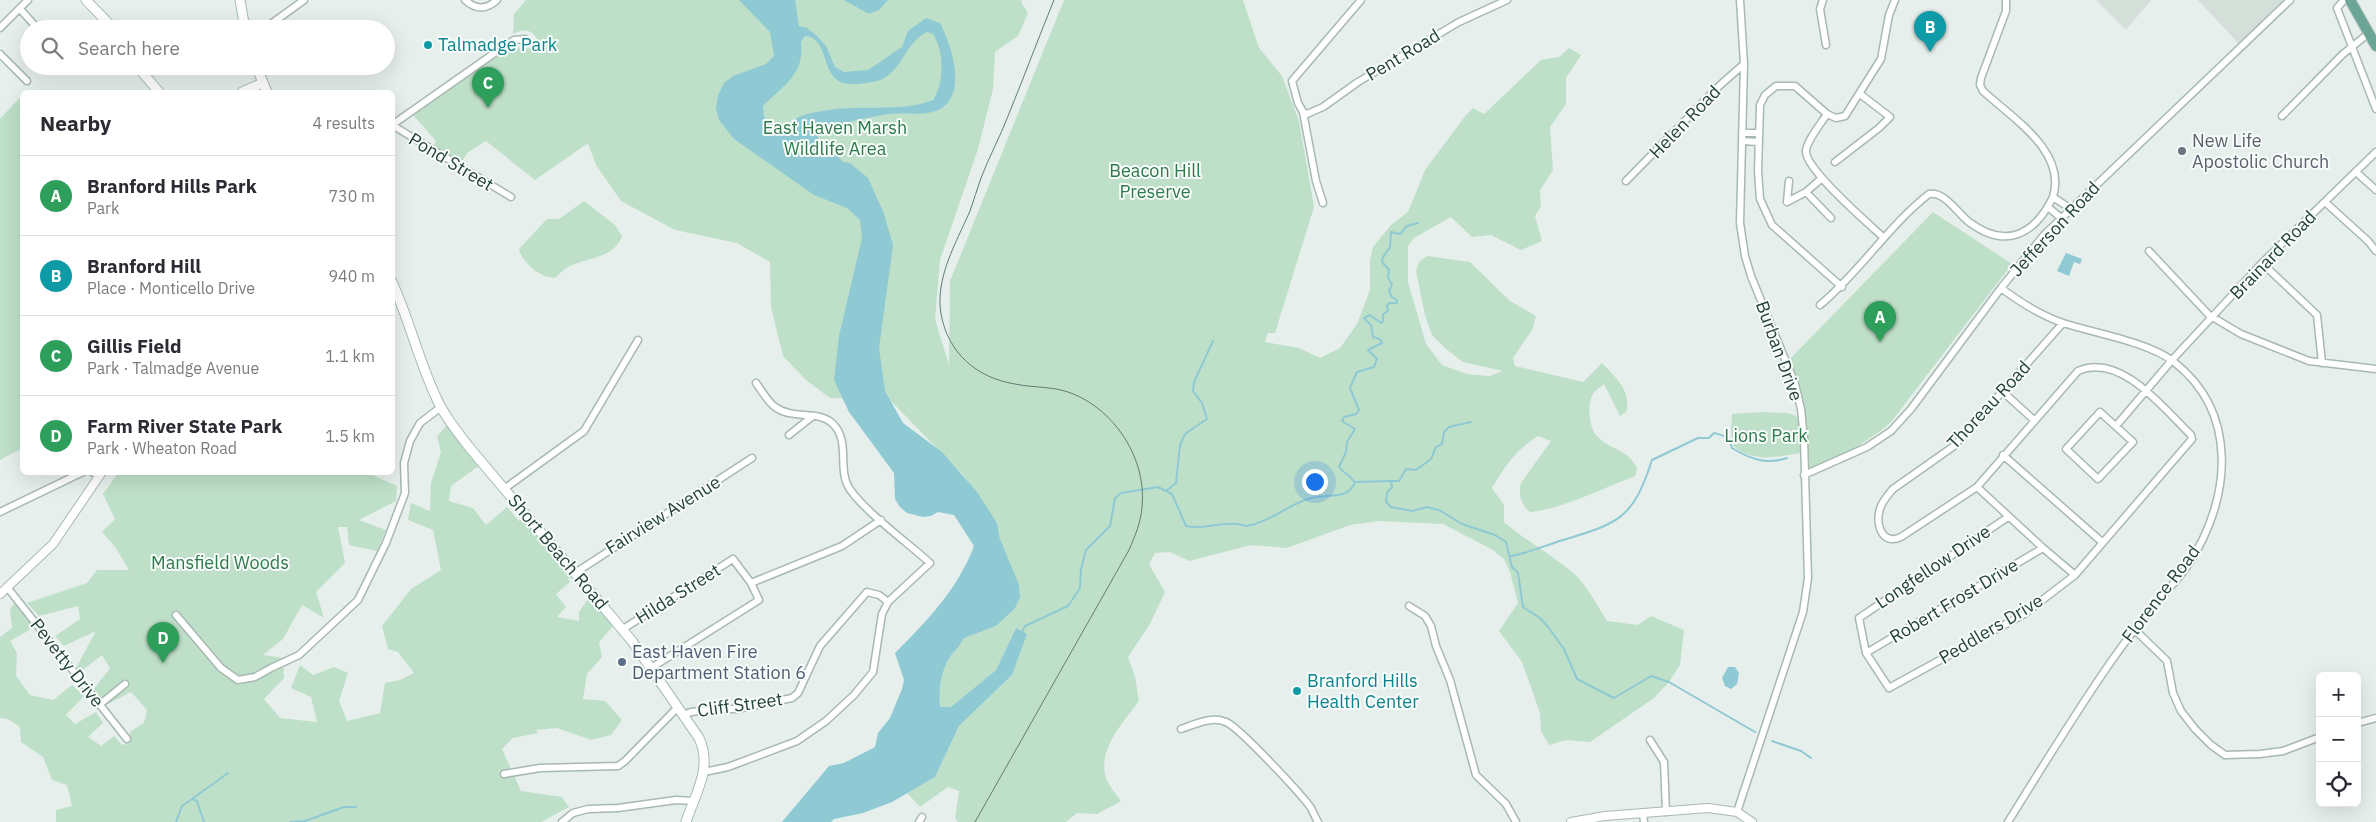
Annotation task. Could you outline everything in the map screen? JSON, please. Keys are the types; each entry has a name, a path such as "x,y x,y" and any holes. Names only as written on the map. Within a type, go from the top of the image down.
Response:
{"main road":[{"path":"86,0 105,20"},
{"path":"240,0 243,20"},
{"path":"2350,0 2376,46"},
{"path":"145,75 157,90"},
{"path":"260,75 266,90"},
{"path":"247,90 263,83"},
{"name":"Short Beach Road","path":"396,299 441,407 458,432 623,629 684,715 702,746 704,772 686,822"}],"street":[{"path":"0,28 28,0"},
{"path":"276,20 304,0"},
{"path":"466,0 479,8 487,7 497,0"},
{"path":"1323,203 1316,181 1303,112 1295,93 1293,78 1362,0"},
{"name":"Pent Road","path":"1303,112 1307,114 1316,111 1358,82 1458,22 1507,0"},
{"name":"Burban Drive","path":"1737,812 1806,600 1808,578 1804,438 1798,397 1745,256 1740,205 1744,64 1740,0"},
{"path":"1823,0 1820,9 1826,45"},
{"path":"1842,287 1779,234 1767,218 1758,188 1760,105 1765,95 1776,86 1795,86 1827,114 1836,118 1845,116 1881,59 1889,14 1895,0"},
{"path":"1820,305 1842,287 1899,220 1929,194 1935,193 1940,195 1970,223 1998,236 2007,238 2022,234 2048,207 2053,197 2055,176 2048,153 1983,91 1980,85 2006,11 2006,0"},
{"name":"Jefferson Road","path":"1804,475 1867,447 1891,431 1911,409 2026,255 2070,209 2290,0"},
{"path":"2344,0 2337,8 2376,109"},
{"path":"20,9 30,20"},
{"path":"2282,116 2351,46 2369,33"},
{"path":"395,123 506,45 514,40 525,38"},
{"path":"0,54 20,75"},
{"name":"Helen Road","path":"1626,181 1719,86 1744,64"},
{"path":"20,75 26,81"},
{"path":"1835,162 1879,128 1890,117 1860,94"},
{"path":"1827,114 1807,146 1806,152 1822,178 1884,238"},
{"name":"Pond Street","path":"395,127 511,197"},
{"path":"1742,133 1759,133"},
{"path":"1742,141 1759,142"},
{"name":"Brainard Road","path":"2172,360 2262,263 2376,152"},
{"path":"2356,172 2376,190"},
{"path":"1789,181 1787,202 1806,192 1822,178"},
{"path":"1806,192 1831,218"},
{"path":"2053,197 2070,209"},
{"path":"2325,202 2368,241 2376,251"},
{"path":"2048,207 2061,218"},
{"path":"2149,251 2213,318 2258,342 2302,359 2376,370"},
{"path":"2262,263 2317,315 2322,363"},
{"name":"Florence Road","path":"2001,288 2037,313 2063,323 2121,340 2172,360 2200,387 2215,416 2221,452 2216,508 2189,564 2134,629 2085,698 2008,822"},
{"name":"Thoreau Road","path":"1900,537 1894,540 1886,539 1880,532 1879,510 1885,498 1893,489 1954,446 2063,323"},
{"path":"504,489 584,431 638,340"},
{"path":"2116,426 2172,360"},
{"name":"Peddlers Drive","path":"1859,618 1866,653 1889,688 2024,614 2075,575 2192,439 2191,435 2146,392 2115,370 2102,366 2088,366 2078,371 1977,487 1900,537"},
{"path":"704,772 728,767 797,741 826,721 854,695 873,672 882,614 888,602 930,563 848,487 844,475 843,447 838,431 830,421 821,417 793,415 776,408 756,383"},
{"path":"2002,392 2034,420"},
{"path":"176,615 221,668 238,680 256,678 307,649 358,600 386,543 405,493 404,463 410,441 420,423 441,407"},
{"path":"2100,412 2116,426 2133,442 2098,479 2066,449 2100,412"},
{"path":"789,435 813,416"},
{"path":"2003,455 2102,542"},
{"name":"Fairview Avenue","path":"576,573 752,458"},
{"path":"0,512 77,475"},
{"path":"0,594 53,544 97,475"},
{"path":"1977,487 2042,548 2075,575"},
{"name":"Longfellow Drive","path":"1859,618 2008,517"},
{"path":"651,668 759,600 751,582 842,546 882,520"},
{"name":"Robert Frost Drive","path":"1866,653 2042,548"},
{"name":"Hilda Street","path":"623,629 733,559 751,582"},
{"name":"Pevetty Drive","path":"7,587 127,739"},
{"name":"Cliff Street","path":"684,715 691,712 714,709 738,709 792,698 803,686 820,646 867,592 879,595 888,602"},
{"path":"1409,606 1425,616 1431,626 1436,646 1450,680 1476,775 1506,804 1516,822"},
{"path":"2134,629 2167,661 2173,693 2181,711 2210,745 2225,755 2260,754 2283,750 2316,738"},
{"path":"99,705 125,684"},
{"path":"504,774 540,768 620,765 678,707"},
{"path":"2361,722 2376,718"},
{"path":"1181,729 1208,720 1226,722 1250,741 1310,808 1318,822"},
{"path":"1650,740 1664,762 1666,812"},
{"path":"562,822 573,813 588,809 618,808 676,800 694,801"},
{"path":"1571,822 1596,819 1644,818 1666,812 1708,808 1737,812 1752,822"}],"shaded area":[{"path":"2096,0 2151,0 2126,30"},
{"path":"2198,0 2289,0 2241,46"}],"green space":[{"path":"526,0 1022,0 1021,2 1028,13 1018,36 995,52 993,89 978,149 940,260 935,319 949,365 950,281 1064,0 1243,0 1259,48 1282,76 1299,121 1314,207 1275,333 1268,333 1265,342 1299,348 1320,358 1340,348 1357,324 1370,290 1370,260 1373,247 1392,224 1408,212 1425,170 1466,115 1473,108 1484,114 1541,60 1559,57 1569,48 1581,55 1566,78 1566,104 1550,127 1553,170 1540,190 1541,206 1535,216 1542,241 1521,250 1491,235 1472,237 1451,217 1414,238 1408,246 1408,282 1426,344 1442,365 1467,374 1490,376 1503,371 1463,362 1432,335 1425,315 1416,271 1419,262 1427,256 1470,262 1510,301 1536,316 1532,330 1513,358 1515,366 1583,382 1602,363 1621,385 1627,398 1626,412 1620,416 1604,384 1595,391 1591,398 1589,409 1590,421 1596,435 1601,440 1633,461 1637,468 1635,476 1556,507 1530,512 1524,506 1521,499 1521,483 1551,441 1538,436 1512,459 1492,488 1504,505 1504,522 1565,566 1578,578 1592,596 1607,621 1638,625 1651,616 1684,630 1680,665 1669,682 1654,698 1590,742 1566,740 1549,745 1541,731 1540,713 1522,662 1499,631 1518,603 1510,572 1504,559 1493,550 1443,524 1379,521 1350,525 1287,548 1251,545 1189,561 1170,552 1155,553 1149,564 1165,592 1150,624 1128,657 1135,677 1139,701 1113,737 1105,757 1104,768 1106,778 1121,801 1097,814 1077,813 1066,822 958,822 955,818 959,791 948,787 920,807 907,793 935,777 959,726 1012,675 1016,628 996,670 951,707 940,707 942,675 950,657 964,638 996,626 1000,539 997,523 963,475 890,400 830,398 806,380 783,356 771,307 770,262 737,243 675,230 621,201 596,165 588,143 535,180 486,141 467,153 460,165 432,147 436,141 413,115 508,47 533,47 537,40 532,33 520,31 513,34 514,14"},
{"path":"20,97 20,449 0,460 0,119"},
{"path":"584,201 615,225 622,236 618,244 606,253 568,267 555,278 538,273 525,261 519,251 520,248 547,219 559,219"},
{"path":"1933,212 2012,264 1891,422 1875,435 1839,457 1827,463 1809,467 1803,400 1789,360"},
{"name":"Lions Park","path":"1788,413 1796,416 1799,422 1800,453 1774,457 1757,457 1749,455 1733,446 1731,433 1732,414"},
{"name":"Mansfield Woods","path":"448,424 480,465 451,486 449,501 473,508 486,525 507,507 519,521 525,517 572,577 568,579 570,582 556,594 566,607 557,617 579,621 579,612 591,594 614,625 599,642 602,657 587,674 583,699 605,701 622,720 611,735 591,740 557,728 536,730 538,733 513,738 502,749 521,791 562,797 569,807 541,822 56,822 56,810 72,806 67,785 52,780 43,757 21,742 20,727 8,719 0,718 0,637 12,628 10,610 14,603 35,627 10,641 17,653 16,676 30,695 53,700 72,685 84,696 66,715 75,724 96,712 103,723 88,737 101,746 114,736 122,745 125,744 131,731 144,723 147,710 131,692 106,705 94,689 110,668 102,655 84,669 76,668 96,631 64,646 55,636 80,619 78,606 39,616 27,603 87,583 97,570 129,570 116,548 102,532 115,519 103,494 117,475 372,475 397,486 396,501 359,520 386,530 377,551 349,545 347,527 338,527 345,563 316,592 324,618 302,605 283,639 263,655 283,658 284,678 264,699 280,718 317,722 311,697 291,688 300,665 313,675 334,667 348,673 339,701 347,721 380,713 385,683 400,680 414,673 398,652 388,649 382,626 411,589 441,570 433,530 408,520 411,503 430,511 431,483 441,452 437,436"}],"water":[{"path":"739,0 795,0 799,26 807,28 817,36 826,46 835,67 844,72 868,70 902,47 908,31 926,18 940,23 944,32 952,55 955,79 954,90 950,100 942,108 936,111 916,114 889,114 871,117 835,126 819,134 816,143 843,162 850,163 868,178 883,211 893,245 879,348 885,391 903,423 942,452 977,492 997,523 1000,539 1019,585 1020,597 1015,608 996,626 964,638 950,657 941,681 940,707 951,707 996,670 1016,628 1027,634 1012,675 959,726 935,777 892,802 863,813 834,819 831,822 782,822 829,766 844,763 875,747 878,733 890,718 904,680 895,653 940,604 959,576 974,546 954,515 938,512 931,516 923,517 907,513 900,507 895,499 894,473 849,412 834,380 839,336 862,238 860,220 847,208 814,195 734,139 719,120 716,108 718,95 724,83 733,76 766,64 774,56 770,32","holes":["927,32 933,34 937,41 942,67 940,84 933,100 908,106 841,108 812,113 797,118 780,133 764,117 763,106 785,85 796,71 800,63 801,42 805,36 819,44 833,76 840,81 855,84 882,79 896,68 919,37"]},
{"path":"844,0 888,0 879,10 869,14"},
{"path":"2066,253 2082,259 2080,264 2074,262 2069,276 2057,271"},
{"path":"1728,667 1735,667 1739,673 1737,684 1731,689 1725,686 1722,678"}],"waterway":[{"path":"1022,632 1025,626 1068,606 1080,588 1081,569 1086,550 1110,526 1115,498 1121,493 1158,487 1172,494 1186,526 1198,527 1230,524 1247,526 1272,517 1295,504 1311,498 1342,494 1351,489 1355,483 1339,467 1346,452 1347,442 1355,429 1342,421 1344,417 1356,414 1359,410 1350,388 1357,372 1374,367 1377,359 1368,350 1382,343 1380,339 1373,337 1371,325 1364,318 1370,315 1381,323 1383,321 1383,314 1388,311 1387,306 1389,303 1397,303 1397,300 1392,297 1389,291 1392,285 1388,277 1389,270 1382,262 1383,257 1390,247 1391,232 1400,234 1407,226 1418,223"},
{"path":"1166,491 1176,483 1180,445 1185,434 1207,419 1202,403 1193,391 1194,382 1213,341"},
{"path":"1391,481 1399,481 1406,469 1416,470 1431,459 1436,447 1442,444 1444,432 1449,427 1471,422"},
{"path":"1511,556 1598,529 1611,523 1630,507 1638,495 1652,460 1698,438 1709,438 1714,433 1726,438 1732,448 1752,458 1765,461 1787,458"},
{"path":"1356,482 1391,481 1392,487 1387,493 1386,502 1391,507 1412,511 1427,507 1439,510 1462,524 1495,535 1506,542 1512,567 1518,573 1523,607 1540,618 1548,627 1564,649 1577,679 1614,698 1651,676 1669,682 1755,732"},
{"path":"1772,741 1801,751 1811,758"},
{"path":"192,799 228,773"},
{"path":"176,822 182,806 192,799 197,801 204,822"},
{"path":"290,822 305,821 344,807 356,807"}],"tram line":[{"path":"975,822 1129,550 1139,524 1142,507 1139,471 1133,454 1125,438 1101,411 1071,393 1057,389 1001,381 988,376 966,361 957,352 950,341 941,314 941,287 948,261 970,211 981,178 1005,124 1054,0"}],"place":[{"name":"Talmadge Park","path":"428,45"},
{"name":"Branford Hill","path":"1930,52"},
{"name":"Gillis Field","path":"488,108"},
{"name":"New Life Apostolic Church","path":"2182,151"},
{"name":"Branford Hills Park","path":"1880,342"},
{"name":"East Haven Fire Department Station 6","path":"622,662"},
{"name":"Farm River State Park","path":"163,663"},
{"name":"Branford Hills Health Center","path":"1297,691"}],"park label":[{"name":"East Haven Marsh Wildlife Area","path":"835,138"},
{"name":"Beacon Hill Preserve","path":"1155,181"}]}
